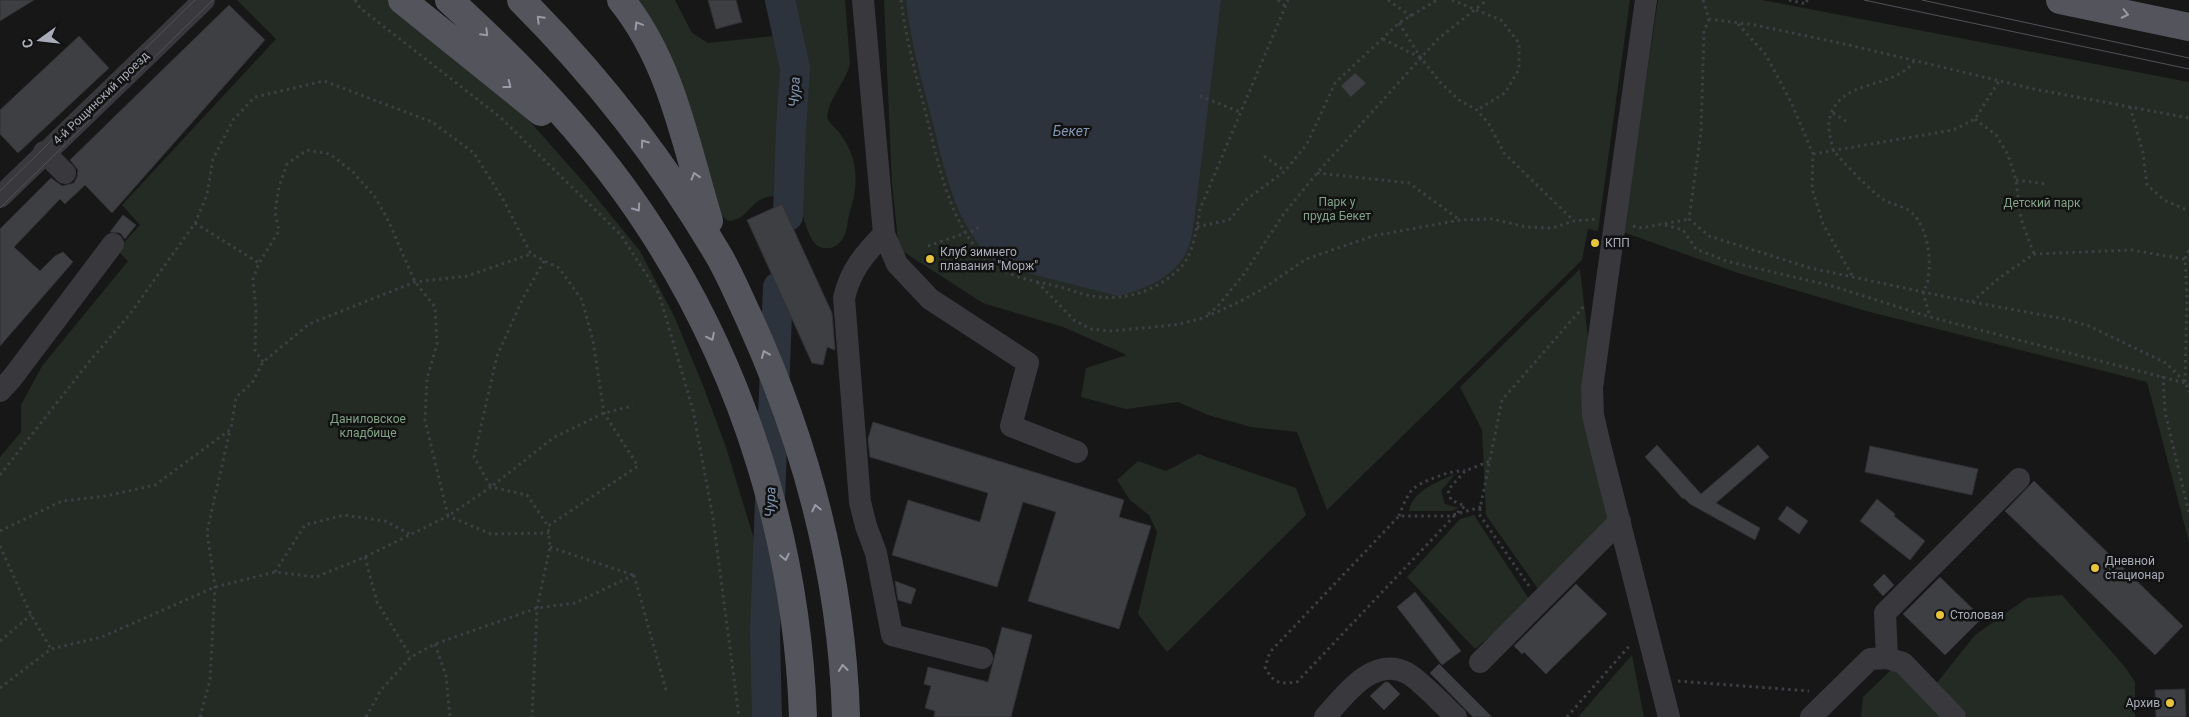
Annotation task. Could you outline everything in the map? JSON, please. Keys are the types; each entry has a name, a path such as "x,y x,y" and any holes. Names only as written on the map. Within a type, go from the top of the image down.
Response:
{"main road":[{"path":"402,0 535,106 619,183"},
{"path":"449,0 549,98 619,183 652,229 689,293 726,369 752,434 771,502 786,560 796,622 803,717"},
{"path":"521,0 562,41 619,108 672,182 723,263 764,352 789,417 811,485 827,552 838,620 846,717"},
{"path":"621,0 631,12 655,53 675,103 723,263"},
{"path":"2060,0 2189,27"}],"street":[{"name":"4-й Рощинский проезд","path":"0,197 44,152 204,0"},
{"path":"863,0 884,234 897,264 930,299 1028,363 1011,426 1077,452"},
{"path":"1646,0 1609,220 1606,281 1592,388 1593,415 1669,717"},
{"path":"44,152 65,173"},
{"path":"884,234 856,266 848,281 844,298 860,502 876,553 892,635 982,658"},
{"path":"0,391 12,378 114,244"},
{"path":"1887,658 1885,613 2019,479"},
{"path":"1480,662 1620,521"},
{"path":"1811,717 1870,659 1887,658 1903,663 1955,717"},
{"path":"1325,717 1364,676 1392,668 1408,673 1456,717"}],"path":[{"path":"355,0 360,8 500,117 621,235 659,294 694,410 713,518 739,717"},
{"path":"901,0 912,61 945,188 960,225 981,256 997,268 1037,282 1092,296 1132,296 1158,285 1183,265 1197,227 1200,208 1288,0"},
{"path":"1278,0 1285,6"},
{"path":"1388,0 1411,16"},
{"path":"1197,227 1228,220 1247,199 1285,171 1307,144 1335,83 1399,23 1437,0"},
{"path":"1452,0 1501,20 1519,43 1519,69 1505,93 1477,110"},
{"path":"1200,319 1217,308 1244,274 1283,215 1317,172 1438,39 1486,0"},
{"path":"1689,219 1701,132 1704,30 1709,19 1703,0"},
{"path":"1789,0 1806,4 1807,0"},
{"path":"1709,19 1839,43 1999,81 2189,118"},
{"path":"1399,23 1421,58 1447,88 1459,100 1477,110 1490,124 1504,153 1574,221"},
{"path":"1738,24 1766,55 1792,104 1813,154 1812,188 1823,224 1854,278"},
{"path":"1383,39 1421,58"},
{"path":"1914,60 1909,68 1888,79 1847,94 1837,103 1829,123 1834,150 1875,194 1912,213 1923,231 1929,253 1928,278 1923,292 1930,317"},
{"path":"0,475 89,362 130,314 195,223 207,195 213,159 233,120 255,97 324,81 432,122 474,153 504,201 531,254 560,268 582,300 593,341 604,413 638,466 548,526"},
{"path":"1813,154 1953,130 1975,119 1999,81"},
{"path":"1847,94 1853,96"},
{"path":"1200,96 1240,112"},
{"path":"2130,107 2143,153 2147,184 2164,200 2189,211"},
{"path":"1833,113 1846,121"},
{"path":"1975,119 1996,135 2008,156 2016,180 2021,219 2034,254"},
{"path":"262,362 255,350 256,310 252,279 279,232 275,212 279,187 288,164 308,150 330,154 353,172 376,197 414,282 435,307 437,344 427,378 425,420 448,516"},
{"path":"1264,156 1285,171"},
{"path":"1317,172 1409,183 1460,220"},
{"path":"2016,180 2046,184"},
{"path":"1037,282 1074,320 1091,330 1112,331 1174,325 1200,319 1261,290 1306,259 1373,236 1460,220 1492,219 1526,227 1552,228 1574,221 1609,220 1642,228 1689,219"},
{"path":"1689,219 1709,236 1810,268 1971,302 2065,319 2089,326 2166,363 2187,383"},
{"path":"195,223 260,263"},
{"path":"1662,224 1684,230 1696,249 1726,261 1832,286 1930,317 2187,383"},
{"path":"971,232 979,227"},
{"path":"928,246 966,233"},
{"path":"2189,248 2186,296 2187,383 2189,392"},
{"path":"1971,302 1999,278 2034,254 2132,250 2187,260"},
{"path":"200,717 210,680 215,587 207,532 231,430 236,397 252,383 262,362 309,324 414,282 467,276 531,254"},
{"path":"532,717 537,608 550,547 548,526 527,495 491,487 474,457 497,356 523,298 544,260"},
{"path":"1540,601 1479,514 1502,400 1606,281"},
{"path":"2162,376 2165,412 2189,513"},
{"path":"0,688 51,649 102,637 215,587 275,572 316,577 364,557 448,516 491,487 553,438 604,413 633,406"},
{"path":"0,532 62,501 106,496 155,486 231,430"},
{"path":"1465,471 1458,470 1437,477 1412,490 1398,516 1270,652 1265,667 1272,679 1283,684 1297,682 1465,506 1451,500 1448,490 1465,471 1490,461"},
{"path":"1398,516 1449,516 1481,507"},
{"path":"275,572 306,525 344,515 384,521 411,535"},
{"path":"448,516 491,534 549,533"},
{"path":"0,546 31,615 51,649"},
{"path":"550,547 634,575"},
{"path":"364,557 377,602 410,656"},
{"path":"366,717 381,690 410,656 435,644 537,608 574,602 634,575"},
{"path":"634,575 666,690"},
{"path":"0,640 31,615"},
{"path":"1567,717 1646,627"},
{"path":"435,644 446,676 450,717"},
{"path":"1660,680 1834,694"}],"green space":[{"name":"Даниловское кладбище","path":"237,0 390,0 518,108 587,186 640,251 675,318 702,383 726,447 757,549 775,668 776,717 0,717 0,457 21,432 21,405 42,366 128,261 117,250 140,225 122,205 276,39"},
{"path":"637,0 675,0 692,33 708,43 773,36 779,24 777,0 845,0 850,64 845,78 828,110 827,118 847,144 854,162 856,182 844,237 838,244 830,248 822,248 816,244 808,232 797,203 787,197 770,196 762,199 736,220 728,221 720,214"},
{"name":"Парк у пруда Бекет","path":"884,0 1630,0 1598,231 1588,229 1582,260 1327,510 1297,432 1251,427 1208,415 1178,402 1126,409 1081,397 1086,368 1127,355 1063,327 983,303 899,249 892,184"},
{"name":"Детский парк","path":"1658,0 1762,0 2189,82 2189,542 2147,382 1866,311 1738,273 1623,232"},
{"path":"1580,269 1609,518 1541,593 1486,515 1482,430 1460,387"},
{"path":"1198,454 1296,488 1306,515 1167,652 1138,614 1157,532 1149,515 1130,500 1117,480 1138,461 1166,471"},
{"path":"1455,474 1441,491 1445,504 1459,508 1451,511 1409,511 1415,497 1421,492"},
{"path":"1474,515 1531,602 1475,649 1407,577 1460,519"},
{"path":"2062,595 2125,667 2135,682 2135,717 1861,717 1863,697 1896,665 1936,684 1975,635 2027,598"},
{"path":"1632,655 1644,717 1578,717"}],"water":[{"name":"Бекет","path":"906,0 1221,0 1192,232 1188,249 1176,267 1159,280 1139,290 1118,296 1003,267 989,256 967,227 950,188 916,58"}],"building":[{"path":"0,0 34,0 0,21"},
{"path":"708,0 736,0 742,22 716,29"},
{"path":"229,5 265,40 112,213 85,185 65,204 60,199 14,247 40,271 55,256 63,252 73,262 0,346 0,229 51,178 62,186 74,183 78,170 70,160"},
{"path":"79,36 109,68 18,153 0,134 0,110"},
{"path":"1355,73 1366,83 1351,97 1341,86"},
{"path":"782,204 832,313 835,350 827,347 823,365 812,363 747,220"},
{"path":"123,215 136,225 125,239 120,233 110,232"},
{"path":"873,422 1124,500 1119,517 1151,526 1119,629 1028,601 1056,512 1023,502 997,587 892,555 908,500 980,522 988,493 870,457 868,439"},
{"path":"1657,445 1701,494 1758,445 1769,457 1716,503 1760,528 1755,540 1683,499 1645,457"},
{"path":"1870,446 1978,469 1972,495 1865,472"},
{"name":"Дневной стационар","path":"2034,481 2183,626 2155,655 2005,511"},
{"path":"1877,499 1895,514 1894,516 1925,541 1910,560 1860,521"},
{"path":"1787,506 1808,521 1799,534 1778,519"},
{"path":"1884,574 1894,585 1883,596 1873,585"},
{"path":"1940,577 1982,618 1945,655 1903,614"},
{"path":"895,581 916,589 911,604 898,600"},
{"path":"1576,584 1607,614 1546,674 1524,652 1522,654 1514,646"},
{"path":"1415,592 1461,651 1442,665 1397,607"},
{"path":"1002,627 1032,635 1011,717 934,717 935,711 925,708 931,686 924,684 928,667 988,682"},
{"path":"1439,664 1492,717 1473,717 1430,673"},
{"path":"1385,682 1388,682 1400,694 1384,710 1370,696"},
{"name":"Архив","path":"2185,689 2186,717 2156,717 2155,690"}],"waterway":[{"name":"Чура","path":"780,0 795,68 788,216"},
{"name":"Чура","path":"767,717 765,633 778,287"}],"tram line":[{"path":"0,191 195,0"},
{"path":"0,208 213,0"},
{"path":"1864,0 2189,69"},
{"path":"1922,0 2189,58"}],"place":[{"name":"КПП","path":"1595,243"},
{"name":"Клуб зимнего плавания \"Морж\"","path":"930,259"},
{"name":"Дневной стационар","path":"2095,568"},
{"name":"Столовая","path":"1940,615"},
{"name":"Архив","path":"2170,703"}]}
